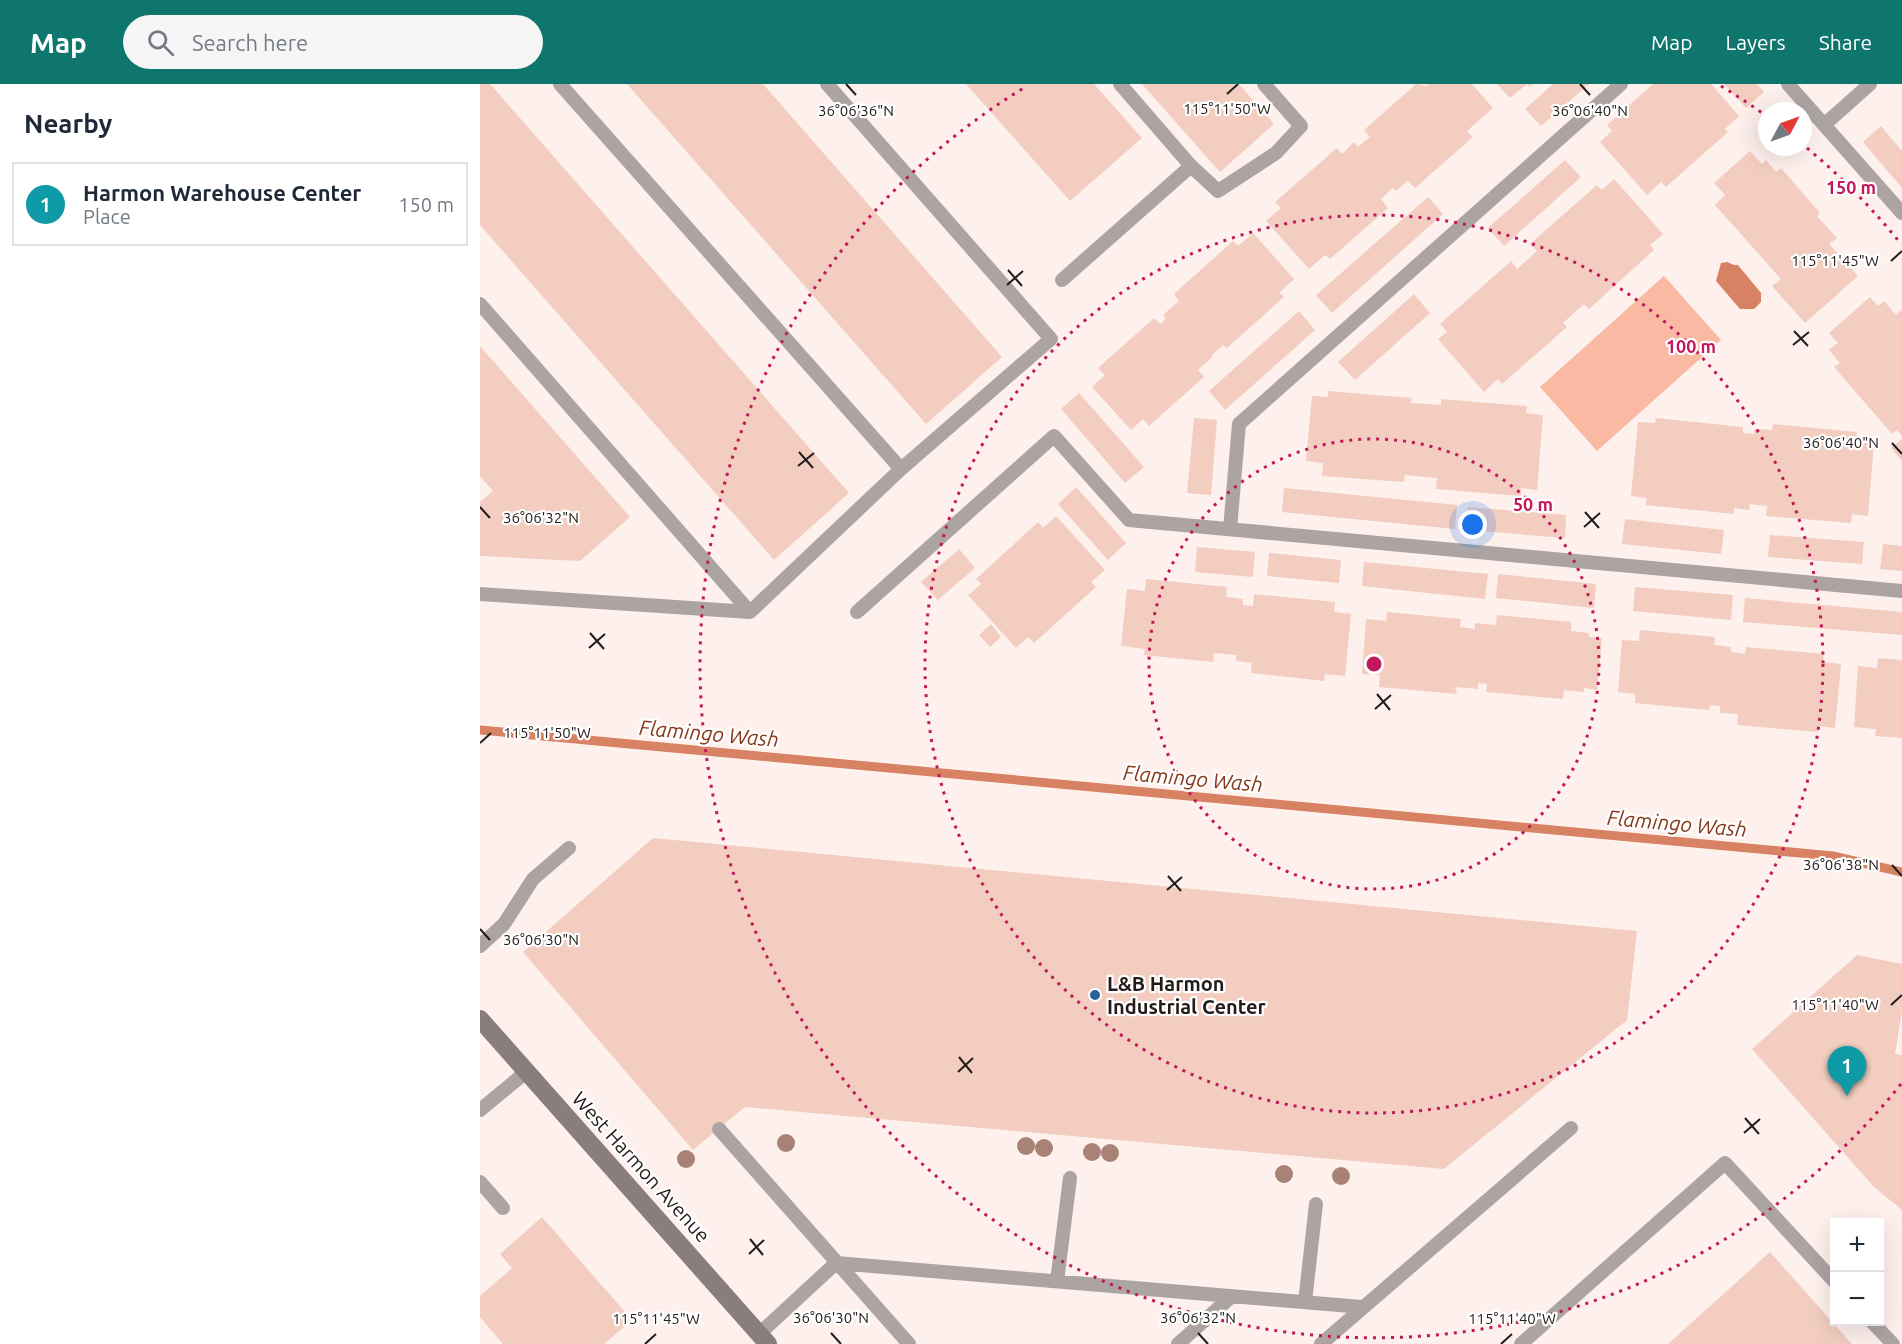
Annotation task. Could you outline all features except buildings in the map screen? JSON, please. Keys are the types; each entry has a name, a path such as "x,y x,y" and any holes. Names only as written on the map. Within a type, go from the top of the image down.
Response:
{"main road":[{"name":"West Harmon Avenue","path":"480,1019 763,1339"}],"lane":[{"path":"560,84 901,470"},
{"path":"480,594 750,612 901,470 1051,339 827,84"},
{"path":"1120,84 1191,166 1218,191 1276,153 1300,126 1264,84"},
{"path":"1230,529 1239,424 1621,84"},
{"path":"1824,125 1870,84"},
{"path":"1796,87 1824,125 1902,213"},
{"path":"1062,280 1191,166"},
{"path":"480,304 750,612"},
{"path":"857,612 1054,436 1129,520 1902,591"},
{"path":"480,946 504,924 533,879 569,848"},
{"path":"480,1110 526,1072"},
{"path":"1321,1344 1571,1128"},
{"path":"719,1129 909,1344"},
{"path":"1521,1344 1725,1164 1830,1277"},
{"path":"1057,1281 1070,1178"},
{"path":"480,1182 503,1208"},
{"path":"1305,1302 1316,1204"},
{"path":"763,1339 836,1263"},
{"path":"836,1263 1362,1307"},
{"path":"1178,1344 1232,1296"},
{"path":"1876,1326 1902,1342"},
{"path":"1876,1326 1893,1344"}],"shaded area":[{"path":"1721,263 1738,265 1761,293 1761,302 1754,309 1740,309 1716,281"},
{"path":"1664,276 1721,340 1597,451 1540,387"}],"waterway":[{"name":"Flamingo Wash","path":"480,730 1833,856 1902,872"}],"place":[{"name":"L&B Harmon Industrial Center","path":"1095,995"},
{"name":"Harmon Warehouse Center","path":"1847,1096"}]}
